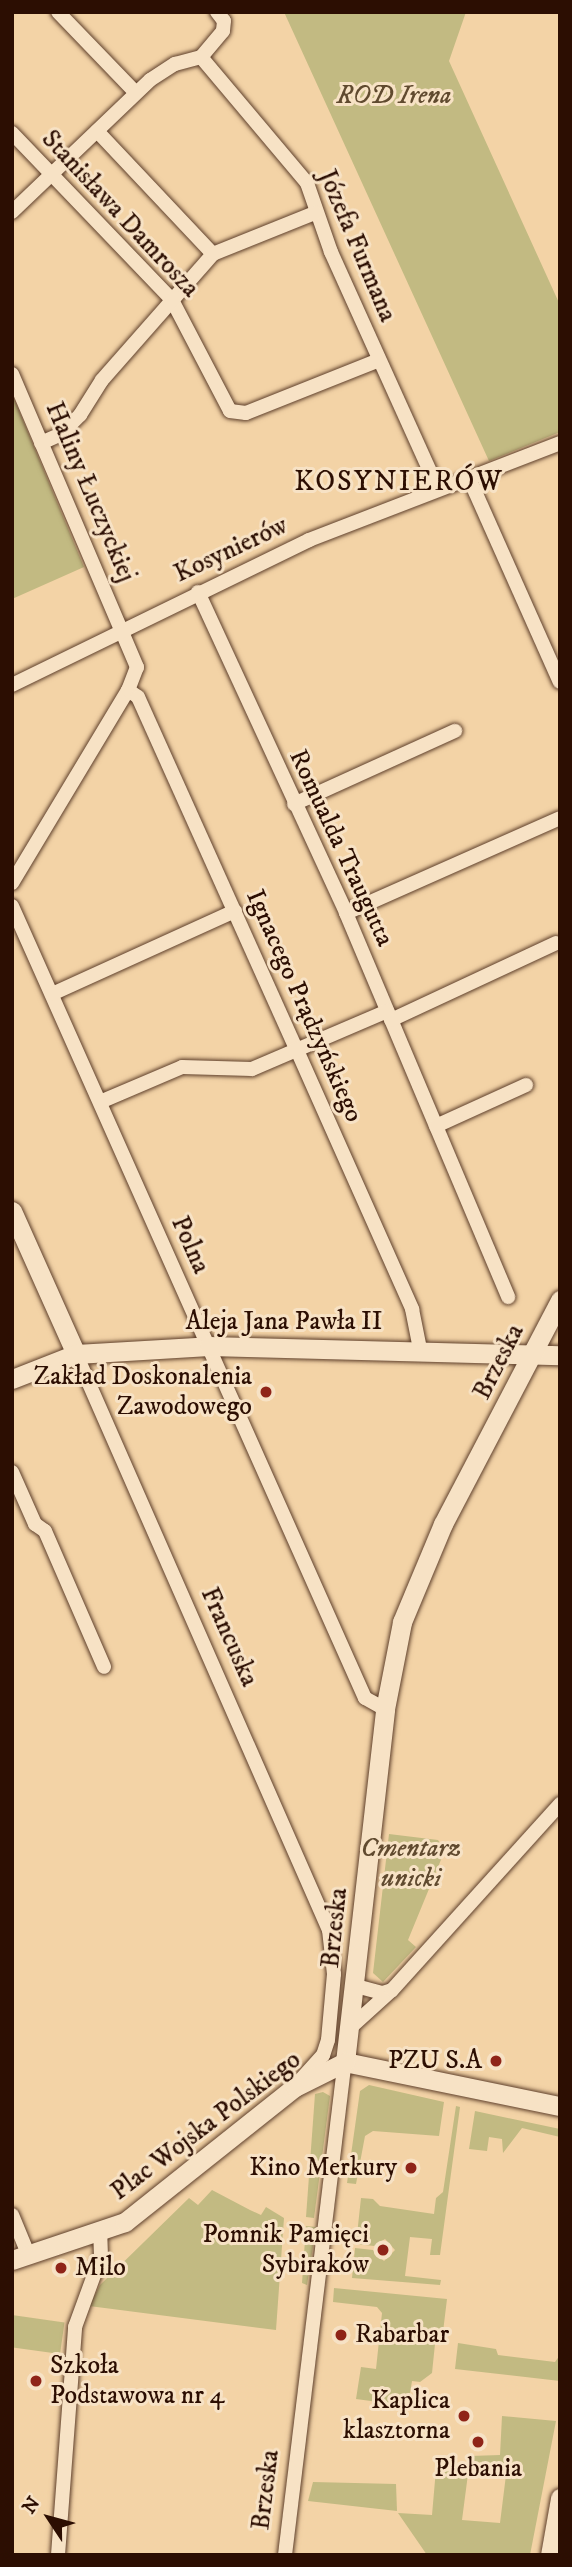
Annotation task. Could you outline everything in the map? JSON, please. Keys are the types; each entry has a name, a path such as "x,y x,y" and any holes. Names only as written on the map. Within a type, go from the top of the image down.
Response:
{"street":[{"path":"58,12 136,93"},
{"path":"12,212 136,93 176,64 201,57 223,31 224,21 217,12"},
{"name":"Józefa Furmana","path":"201,57 302,174 315,213 438,489"},
{"path":"97,131 213,254"},
{"name":"Stanisława Damrosza","path":"12,133 172,300 222,400 238,414 379,360"},
{"path":"41,443 61,434 80,415 102,380 213,254 315,213"},
{"name":"Haliny Łuczyckiej","path":"12,374 120,629"},
{"name":"Kosynierów","path":"12,685 120,629 309,540 560,443"},
{"path":"468,478 560,682"},
{"name":"Romualda Traugutta","path":"198,592 346,913 508,1297"},
{"path":"12,883 128,690 137,667 120,629"},
{"name":"Ignacego Prądzyńskiego","path":"128,690 138,697 412,1309 420,1349"},
{"path":"294,804 456,731"},
{"path":"346,913 560,818"},
{"name":"Polna","path":"12,906 365,1698 385,1709"},
{"path":"52,994 235,912"},
{"path":"100,1102 182,1067 252,1069 296,1048 389,1016 556,943"},
{"path":"436,1126 526,1085"},
{"name":"Francuska","path":"12,1211 329,1930 334,1974 328,2040 323,2054 295,2087"},
{"name":"Brzeska","path":"285,2555 356,1986 385,1709 410,1595 560,1300"},
{"name":"Aleja Jana Pawła II","path":"12,1379 76,1354 209,1346 420,1349 560,1355"},
{"path":"12,1472 35,1524 46,1531 104,1667"},
{"path":"351,2027 392,1990 560,1804"},
{"path":"356,1986 376,1992 392,1990"},
{"path":"345,2062 522,2101 560,2106"},
{"name":"Plac Wojska Polskiego","path":"20,2258 100,2233 125,2222 295,2087 345,2062"},
{"path":"522,2101 560,2115"},
{"path":"12,2215 20,2258"},
{"path":"58,2555 75,2327 101,2256 100,2233"},
{"path":"550,2555 560,2498"}],"green space":[{"name":"ROD Irena","path":"284,12 466,12 449,61 560,305 560,432 489,461"},
{"path":"12,394 84,567 12,599"},
{"name":"Cmentarz unicki","path":"389,1834 438,1840 445,1850 408,1940 416,1947 383,1982 373,1973"},
{"path":"369,2085 444,2102 439,2136 373,2131 365,2136 356,2184 347,2183 360,2091"},
{"path":"323,2092 330,2096 314,2218 306,2217 315,2094"},
{"path":"456,2106 460,2107 440,2255 430,2255 432,2239 410,2237 405,2276 441,2280 440,2285 352,2278 355,2248 373,2250 384,2261 395,2250 385,2239 374,2246 356,2244 361,2198 373,2199 380,2206 434,2214 436,2198 443,2192"},
{"path":"475,2111 560,2129 560,2137 522,2128 503,2153 502,2139 489,2137 487,2151 469,2149"},
{"path":"212,2190 261,2215 266,2207 284,2218 276,2330 89,2306 100,2285 189,2198 198,2205"},
{"path":"306,2226 316,2227 307,2285 302,2283"},
{"path":"334,2288 447,2299 443,2332 430,2331 429,2343 435,2344 432,2373 420,2382 412,2381 408,2406 356,2399 361,2367 376,2369 382,2313 377,2307 333,2302"},
{"path":"12,2315 64,2322 60,2354 12,2347"},
{"path":"458,2343 496,2349 498,2355 555,2362 560,2355 560,2381 455,2369"},
{"path":"502,2416 556,2421 530,2555 427,2555 398,2513 432,2515 436,2469 468,2474 462,2520 500,2523 507,2467 471,2461 470,2456 500,2455"},
{"path":"313,2482 396,2484 397,2511 308,2501"}],"place":[{"name":"Zakład Doskonalenia Zawodowego","path":"266,1392"},
{"name":"PZU S.A","path":"496,2061"},
{"name":"Kino Merkury","path":"411,2168"},
{"name":"Pomnik Pamięci Sybiraków","path":"383,2250"},
{"name":"Milo","path":"61,2268"},
{"name":"Rabarbar","path":"341,2335"},
{"name":"Szkoła Podstawowa nr 4","path":"36,2381"},
{"name":"Kaplica klasztorna","path":"464,2416"},
{"name":"Plebania","path":"478,2442"}],"district":[{"name":"KOSYNIERÓW","path":"399,482"}]}
